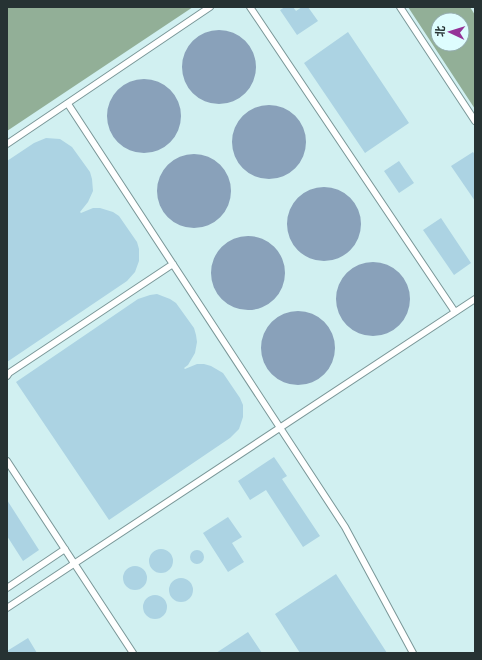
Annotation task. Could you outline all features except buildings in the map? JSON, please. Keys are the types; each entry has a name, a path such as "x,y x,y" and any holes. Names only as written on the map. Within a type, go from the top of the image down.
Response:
{"lane":[{"path":"7,144 210,7"},
{"path":"250,7 455,312"},
{"path":"400,7 475,121"},
{"path":"68,104 345,527 413,653"},
{"path":"7,376 9,372 173,264"},
{"path":"7,608 475,299"},
{"path":"7,461 132,653"},
{"path":"7,588 65,550"}],"green space":[{"path":"7,7 193,7 7,131"},
{"path":"408,7 470,7 475,15 475,109 438,52 470,52 470,12 430,12 430,40"}],"water":[{"path":"219,30 240,36 250,46 256,67 250,88 240,98 219,104 198,98 188,88 182,67 188,46 198,36"},
{"path":"144,79 165,85 175,95 181,116 175,137 165,147 144,153 123,147 113,137 107,116 113,95 123,85"},
{"path":"269,105 290,111 300,121 306,142 300,163 290,173 269,179 248,173 238,163 232,142 238,121 248,111"},
{"path":"194,154 215,160 225,170 231,191 225,212 215,222 194,228 173,222 163,212 157,191 163,170 173,160"},
{"path":"324,187 345,193 355,203 361,224 355,245 345,255 324,261 303,255 293,245 287,224 293,203 303,193"},
{"path":"248,236 269,242 279,252 285,273 279,294 269,304 248,310 227,304 217,294 211,273 217,252 227,242"},
{"path":"373,262 394,268 404,278 410,299 404,320 394,330 373,336 352,330 342,320 336,299 342,278 352,268"},
{"path":"298,311 319,317 329,327 335,348 329,369 319,379 298,385 277,379 267,369 261,348 267,327 277,317"}]}
